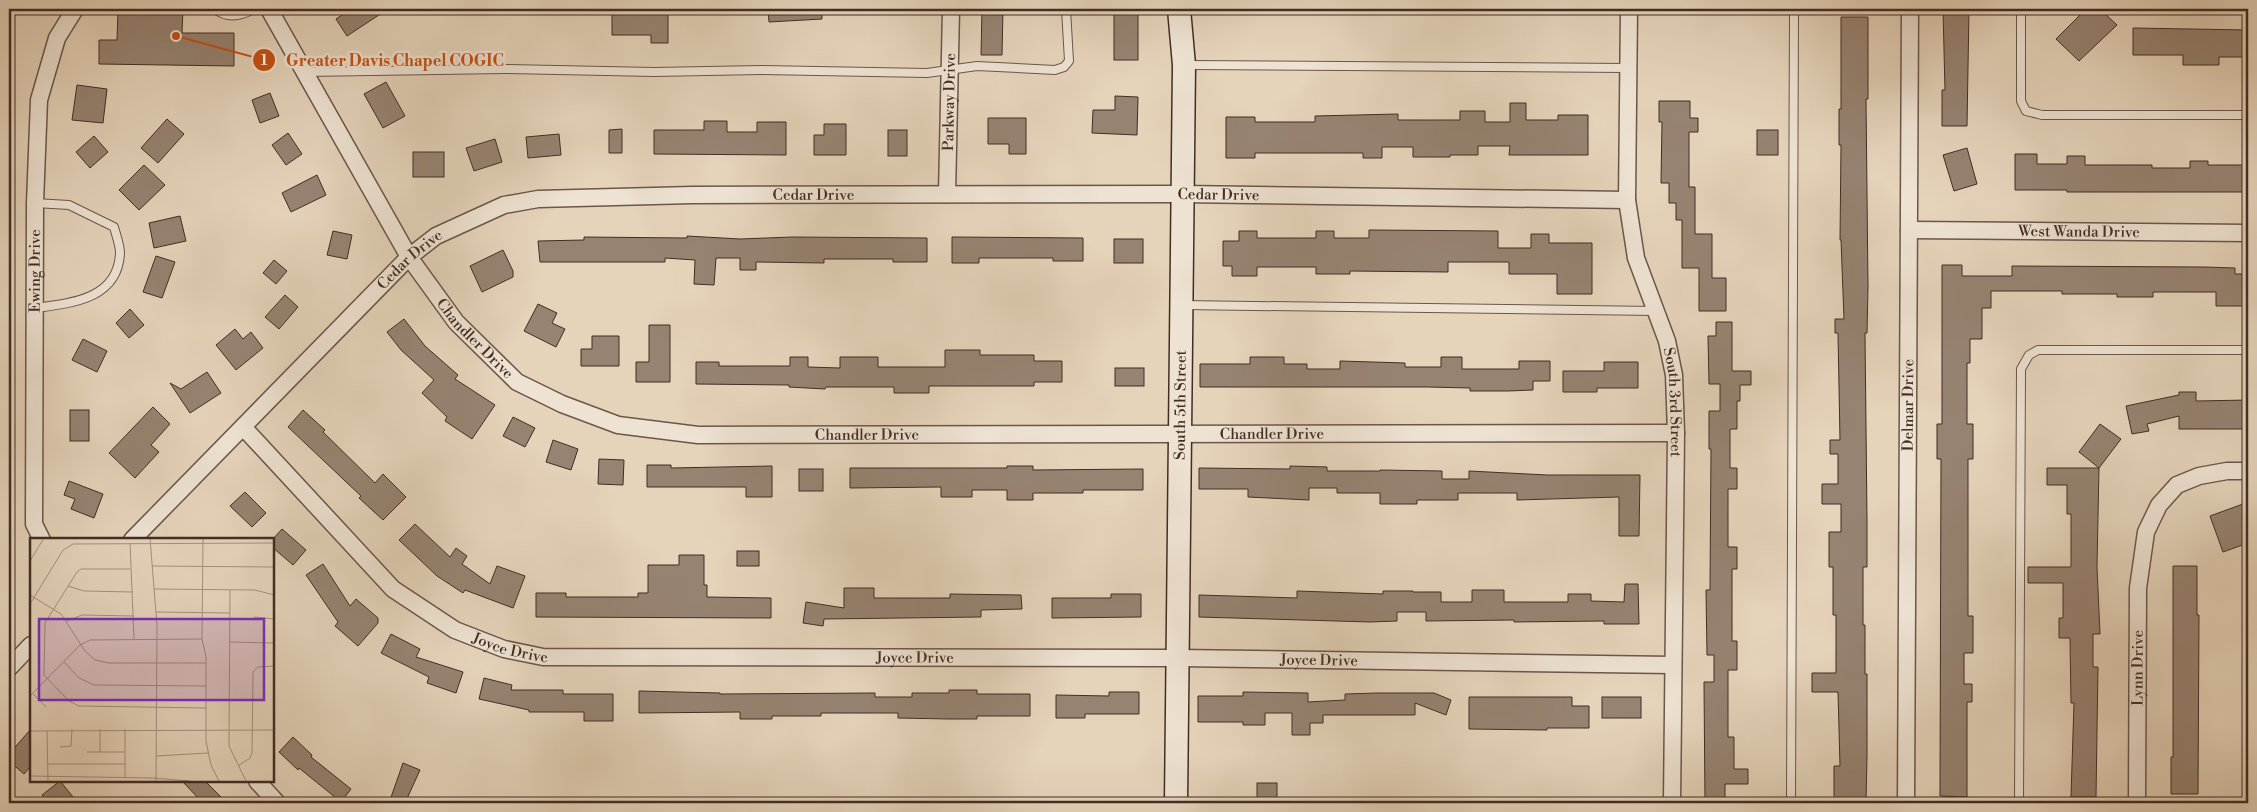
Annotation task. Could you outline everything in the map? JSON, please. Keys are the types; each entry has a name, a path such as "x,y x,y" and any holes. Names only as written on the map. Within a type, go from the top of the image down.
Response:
{"street":[{"name":"Ewing Drive","path":"41,538 34,524 35,204 39,100 57,38 75,9"},
{"name":"Parkway Drive","path":"947,194 951,9"},
{"name":"South 5th Street","path":"1176,803 1184,65 1179,9"},
{"name":"South 3rd Street","path":"1629,9 1627,200 1636,258 1667,341 1674,375 1676,433 1672,803"},
{"name":"Delmar Drive","path":"1906,803 1910,9"},
{"name":"Chandler Drive","path":"273,10 305,72 409,257 456,322 517,382 562,404 618,425 698,435 1676,433"},
{"name":"Cedar Drive","path":"134,538 244,428 409,257 436,236 504,204 538,199 692,195 947,194 1182,194 1627,200"},
{"name":"West Wanda Drive","path":"1909,230 2248,233"},
{"name":"Joyce Drive","path":"244,428 393,589 455,630 504,649 543,657 1178,658 1673,665"},
{"name":"Lynn Drive","path":"2137,803 2138,588 2146,532 2159,505 2177,486 2199,476 2227,471 2248,471"},
{"path":"9,668 30,646"},
{"path":"258,782 277,803"}],"lane":[{"path":"215,9 227,15 236,15 254,9"},
{"path":"305,72 506,68 654,72 761,70 927,73 977,66 1055,70 1064,67 1069,61 1066,9"},
{"path":"1791,803 1794,9"},
{"path":"2021,9 2021,101 2026,111 2042,115 2248,114"},
{"path":"1184,65 1628,68"},
{"path":"35,204 69,205 114,226 120,253 114,280 95,296 36,308"},
{"path":"1181,305 1656,312"},
{"path":"2019,803 2021,369 2029,355 2038,350 2248,350"}],"building":[{"path":"118,9 183,9 182,33 234,33 234,66 99,64 99,40 117,40"},
{"path":"351,9 388,9 347,36 336,19"},
{"path":"612,9 638,9 638,14 668,14 668,43 651,43 651,35 612,35"},
{"path":"768,9 822,9 822,19 769,22"},
{"path":"982,9 1003,9 1002,55 981,55"},
{"path":"1943,9 1969,9 1967,126 1942,126 1942,90 1945,90"},
{"path":"2086,9 2100,9 2117,25 2079,61 2056,39"},
{"path":"1114,12 1138,12 1138,60 1114,60"},
{"path":"1841,17 1868,17 1868,99 1866,99 1868,287 1867,333 1865,333 1867,567 1863,567 1863,625 1865,625 1865,674 1867,674 1867,756 1866,802 1834,803 1834,766 1840,766 1838,692 1812,692 1812,673 1836,673 1836,615 1833,615 1833,567 1829,567 1829,532 1841,532 1841,504 1822,504 1822,484 1838,484 1838,454 1830,454 1830,440 1840,440 1838,333 1835,333 1835,319 1844,319 1840,240 1841,145 1839,145"},
{"path":"2133,28 2248,30 2248,57 2219,57 2219,65 2183,65 2183,55 2133,55"},
{"path":"386,82 405,116 383,128 364,94"},
{"path":"77,85 107,89 103,123 72,120"},
{"path":"270,93 279,116 260,123 252,100"},
{"path":"1115,96 1138,97 1137,135 1092,133 1093,110 1115,110"},
{"path":"1659,101 1690,101 1690,118 1698,118 1698,132 1689,132 1689,187 1695,187 1695,234 1712,234 1712,278 1726,278 1726,311 1699,311 1699,268 1682,268 1682,220 1676,220 1676,203 1669,203 1669,183 1661,183 1662,122 1659,122"},
{"path":"1510,103 1526,103 1526,120 1558,120 1558,115 1588,115 1588,155 1509,155 1510,146 1478,146 1478,155 1450,155 1450,157 1413,157 1413,147 1382,147 1382,158 1363,158 1363,153 1255,153 1255,158 1226,158 1226,117 1255,117 1255,122 1315,122 1315,116 1398,114 1398,120 1460,120 1460,111 1485,111 1485,122 1510,122"},
{"path":"988,118 1026,118 1026,154 1009,154 1009,144 988,144"},
{"path":"167,119 184,134 158,163 141,148"},
{"path":"704,121 727,121 727,132 757,132 757,122 786,122 786,155 654,154 654,130 704,130"},
{"path":"824,124 846,124 846,155 814,155 814,135 824,135"},
{"path":"622,129 622,153 609,153 609,130"},
{"path":"888,130 907,130 907,156 888,156"},
{"path":"1757,130 1778,130 1778,155 1757,155"},
{"path":"288,133 302,154 286,165 272,145"},
{"path":"559,134 561,155 528,158 526,137"},
{"path":"94,136 108,152 90,168 76,152"},
{"path":"495,139 502,162 474,171 466,148"},
{"path":"1967,148 1977,184 1954,191 1943,155"},
{"path":"413,152 444,152 444,177 413,177"},
{"path":"2015,154 2037,154 2037,164 2067,164 2067,156 2085,156 2085,165 2152,165 2152,168 2190,168 2190,161 2208,161 2208,165 2248,165 2248,192 2067,192 2067,190 2015,190"},
{"path":"144,165 165,185 139,210 119,190"},
{"path":"317,175 326,195 291,212 282,193"},
{"path":"180,216 186,241 154,248 149,223"},
{"path":"1369,230 1498,231 1498,248 1531,248 1531,234 1549,234 1549,243 1592,243 1592,294 1557,294 1557,274 1509,274 1509,262 1448,262 1448,272 1350,271 1350,274 1316,274 1316,267 1257,267 1257,276 1232,276 1232,266 1223,266 1223,241 1239,241 1239,231 1257,231 1257,238 1316,238 1316,231 1334,231 1334,238 1369,238"},
{"path":"333,231 352,235 347,259 327,255"},
{"path":"687,236 740,239 792,237 927,238 927,262 893,262 893,259 824,259 824,263 756,262 756,270 740,270 740,258 716,258 714,285 694,284 695,260 665,258 665,262 540,262 538,241 584,240 584,237 687,238"},
{"path":"952,237 1083,238 1083,261 1053,261 1053,258 979,258 979,263 952,263"},
{"path":"1114,239 1143,239 1143,263 1114,263"},
{"path":"503,250 513,271 513,277 482,292 470,266"},
{"path":"156,256 175,262 162,298 143,292"},
{"path":"274,260 287,271 276,284 263,273"},
{"path":"1942,265 1962,265 1962,276 2012,276 2012,266 2235,268 2235,274 2248,274 2248,306 2216,306 2216,292 2153,292 2153,297 2117,297 2117,294 2062,294 2062,291 1991,291 1991,308 1982,308 1982,339 1970,339 1970,363 1967,363 1967,424 1973,424 1973,459 1968,459 1968,616 1973,616 1973,653 1964,653 1964,684 1972,684 1972,702 1967,702 1967,797 1940,796 1941,459 1937,459 1937,424 1942,424"},
{"path":"285,295 298,307 279,329 265,317"},
{"path":"538,304 557,313 552,323 565,329 556,347 524,331"},
{"path":"130,309 144,325 129,338 116,323"},
{"path":"404,319 425,346 458,375 455,379 495,405 472,439 445,421 447,417 422,393 434,380 401,350 387,332"},
{"path":"1716,322 1732,322 1732,371 1751,371 1751,385 1740,385 1740,401 1737,401 1737,429 1730,429 1730,468 1737,468 1737,489 1728,489 1728,547 1737,547 1737,569 1732,569 1732,641 1737,641 1737,670 1728,670 1728,737 1734,737 1734,769 1748,769 1748,784 1725,784 1725,803 1705,803 1704,682 1714,682 1714,655 1707,655 1706,590 1710,590 1711,449 1709,449 1709,411 1720,411 1720,384 1709,384 1708,336 1716,336"},
{"path":"649,325 670,325 670,382 636,382 636,362 649,362"},
{"path":"235,329 243,339 251,332 263,348 236,370 216,345"},
{"path":"592,336 619,336 619,366 581,366 581,349 592,349"},
{"path":"83,339 107,351 97,372 72,360"},
{"path":"945,350 980,350 980,355 1034,355 1034,361 1062,361 1062,382 1034,382 1034,386 929,386 929,393 894,393 894,387 826,387 825,389 789,387 789,385 696,384 696,362 719,362 719,366 790,366 790,357 808,357 808,367 840,368 840,357 878,357 878,367 945,367"},
{"path":"1250,357 1284,357 1284,364 1307,364 1307,369 1340,369 1340,361 1405,363 1405,367 1441,367 1441,357 1462,357 1462,369 1519,369 1519,361 1550,361 1550,381 1533,381 1533,390 1508,391 1470,391 1470,388 1428,387 1200,387 1200,364 1250,364"},
{"path":"1604,362 1638,362 1638,388 1597,388 1597,392 1563,392 1563,371 1604,371"},
{"path":"1115,368 1144,368 1144,386 1115,386"},
{"path":"207,372 221,393 190,413 170,383 181,389"},
{"path":"2179,392 2196,392 2196,401 2248,400 2248,429 2179,429 2179,416 2147,424 2149,431 2132,434 2126,406 2179,395"},
{"path":"153,407 170,424 151,445 159,452 135,478 109,453"},
{"path":"70,410 89,410 89,441 70,441"},
{"path":"303,410 325,430 323,432 375,483 383,474 406,497 383,520 359,498 361,496 288,427"},
{"path":"513,417 535,428 525,447 503,436"},
{"path":"2100,424 2121,439 2099,468 2079,452"},
{"path":"553,440 578,449 571,470 546,462"},
{"path":"599,459 624,460 623,485 598,484"},
{"path":"647,465 671,465 671,468 772,466 772,497 746,497 746,487 647,487"},
{"path":"1007,466 1033,466 1033,470 1143,469 1143,490 1083,490 1083,493 1033,493 1033,500 1007,500 1007,490 972,490 972,497 941,497 941,487 850,488 850,468 1007,468"},
{"path":"1290,466 1327,467 1327,471 1442,471 1442,479 1469,479 1469,471 1547,475 1640,475 1639,536 1619,536 1619,497 1517,500 1517,493 1458,493 1458,500 1417,500 1417,504 1380,504 1380,493 1337,493 1337,488 1309,488 1309,500 1248,497 1248,489 1199,489 1199,468 1290,469"},
{"path":"2047,468 2099,468 2097,567 2100,634 2093,634 2093,667 2098,667 2096,797 2071,797 2074,703 2071,703 2070,638 2059,638 2059,618 2063,618 2063,583 2028,583 2028,567 2071,567 2071,514 2067,514 2067,485 2047,485"},
{"path":"799,469 823,469 823,491 799,491"},
{"path":"69,481 103,494 94,518 71,509 75,499 64,495"},
{"path":"245,492 266,513 252,527 230,506"},
{"path":"2243,504 2248,518 2248,543 2223,552 2210,516"},
{"path":"415,524 450,557 456,548 467,556 462,564 490,584 497,566 525,576 513,608 465,590 463,593 437,576 399,540"},
{"path":"282,529 306,550 293,565 274,549 274,538"},
{"path":"737,551 759,551 759,566 737,566"},
{"path":"679,555 704,555 704,585 707,585 707,597 771,598 771,618 536,617 536,593 566,593 566,597 638,597 638,593 648,593 648,565 679,565"},
{"path":"323,564 350,606 356,599 378,618 378,623 358,646 335,626 338,622 306,575"},
{"path":"2173,566 2197,566 2197,615 2199,615 2198,794 2171,794 2171,757 2173,757"},
{"path":"1625,584 1638,584 1639,624 1604,624 1604,621 1426,621 1426,612 1397,612 1397,621 1370,622 1199,617 1199,595 1297,598 1297,591 1383,594 1383,591 1413,591 1441,592 1441,602 1472,602 1472,590 1504,590 1504,602 1568,602 1568,594 1591,594 1591,601 1624,602"},
{"path":"844,588 874,588 874,598 950,598 950,594 1021,595 1022,609 981,610 981,617 824,619 823,626 803,623 806,602 844,608"},
{"path":"1111,594 1141,594 1141,617 1052,618 1052,598 1111,598"},
{"path":"391,634 420,649 416,657 463,672 456,693 427,683 429,677 381,653"},
{"path":"484,678 512,685 511,690 563,690 563,694 613,694 613,721 584,721 584,712 529,712 529,710 479,699"},
{"path":"949,690 977,690 977,694 1030,694 1030,716 977,716 977,719 949,719 898,718 898,713 821,713 821,716 772,716 772,719 740,719 740,712 639,713 639,691 720,694 875,693 875,697 912,697 912,693 949,693"},
{"path":"1109,692 1139,692 1139,714 1085,714 1085,718 1056,718 1056,695 1109,696"},
{"path":"1243,692 1308,693 1308,702 1345,700 1345,694 1377,693 1434,693 1451,700 1446,715 1415,703 1415,715 1323,715 1323,723 1310,723 1310,735 1292,735 1292,713 1265,713 1265,725 1243,725 1243,722 1198,722 1198,696 1243,696"},
{"path":"1469,697 1572,697 1572,706 1589,706 1589,728 1547,728 1547,730 1469,729"},
{"path":"1602,697 1641,697 1641,718 1602,718"},
{"path":"30,730 30,767 24,774 9,761 9,754"},
{"path":"293,737 312,755 311,757 351,789 341,802 299,768 298,770 279,752"},
{"path":"403,763 420,770 405,803 389,803"},
{"path":"61,782 78,803 48,803 42,795"},
{"path":"183,782 206,782 227,803 203,803"},
{"path":"1257,783 1277,783 1277,803 1257,803"}],"place":[{"name":"Greater Davis Chapel COGIC","path":"176,36"}]}
